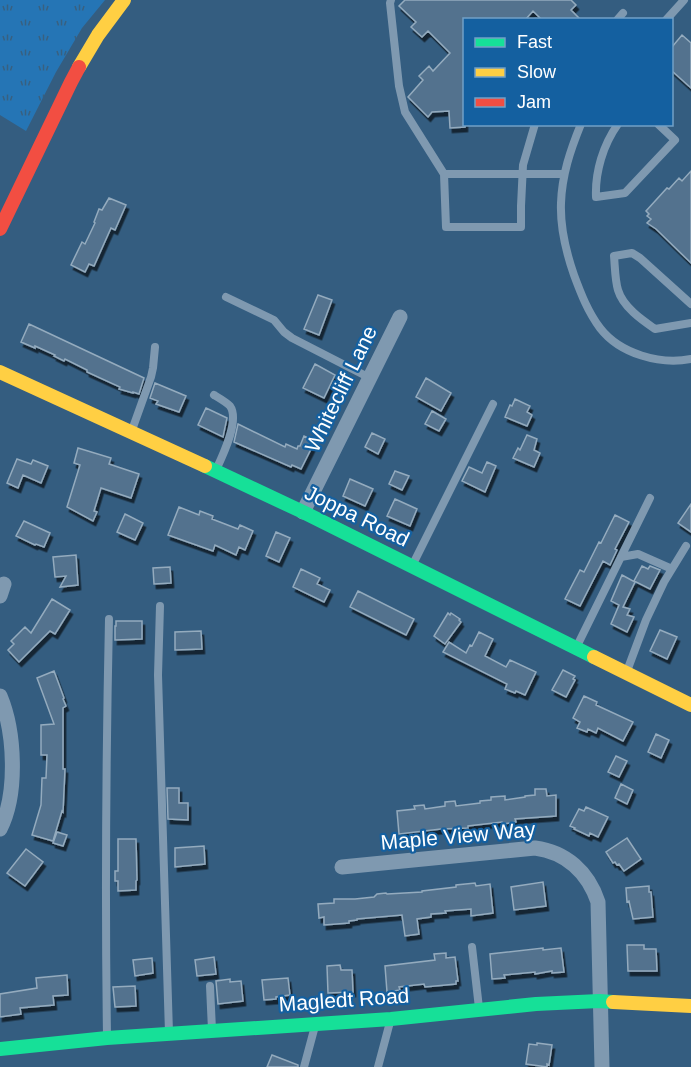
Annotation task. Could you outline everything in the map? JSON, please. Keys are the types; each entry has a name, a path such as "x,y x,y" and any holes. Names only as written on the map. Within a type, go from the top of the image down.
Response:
{"main road":[{"path":"0,229 71,82 98,35 124,0"},
{"name":"Joppa Road","path":"0,372 303,512 691,705"},
{"name":"Magledt Road","path":"0,1049 108,1038 392,1019 527,1005 599,1001 691,1006"}],"street":[{"name":"Whitecliff Lane","path":"303,512 400,317"},
{"path":"0,696 10,730 12,782 9,806 0,829"},
{"name":"Maple View Way","path":"342,867 535,848 546,849 571,861 580,869 598,902 602,1067"}],"lane":[{"path":"391,0 399,86 405,112 444,174 446,227 521,226 523,165 534,126"},
{"path":"668,18 684,0"},
{"path":"619,18 623,13"},
{"path":"580,126 564,174 561,206 568,257 582,298 602,330 620,345 653,359 669,361 691,358"},
{"path":"617,126 605,147 598,170 595,186 596,197 625,193 675,140 660,126"},
{"path":"444,174 564,174"},
{"path":"691,304 632,253 614,256 618,292 627,306 642,320 655,329 691,323"},
{"path":"226,297 274,320 292,338 370,378"},
{"path":"131,432 151,377 155,347"},
{"path":"214,395 230,406 234,416 233,427 216,471"},
{"path":"412,567 493,404"},
{"path":"576,648 650,498"},
{"path":"626,673 646,620 664,582 686,546"},
{"path":"621,556 638,554 672,569"},
{"path":"160,606 158,675 169,1034"},
{"path":"108,1038 105,827 109,619"},
{"path":"472,947 479,1009"},
{"path":"210,986 212,1031"},
{"path":"378,1067 392,1019"},
{"path":"304,1067 315,1025"}],"green space":[{"path":"0,0 105,0 82,28 56,72 26,131 0,115"}],"building":[{"path":"405,0 571,0 576,5 571,10 579,18 540,18 533,11 527,18 463,18 463,126 465,127 450,128 449,111 432,112 428,117 408,97 423,80 419,76 429,66 433,71 450,53 428,31 422,37 411,27 416,22 399,6"},
{"path":"682,35 691,43 691,88 673,72 673,46"},
{"path":"691,171 691,263 647,223 651,219 647,216 649,214 646,211 667,188 669,189 679,178 682,181"},
{"path":"109,198 126,205 115,230 111,228 94,266 89,264 85,272 71,265 82,242 85,244 99,209 102,210"},
{"path":"318,295 332,300 319,335 304,329"},
{"path":"29,324 144,378 139,394 119,389 120,387 65,359 64,361 35,346 35,348 21,342"},
{"path":"315,364 335,375 324,398 303,388"},
{"path":"426,378 451,393 441,411 416,397"},
{"path":"155,383 186,396 179,412 156,404 158,401 150,398"},
{"path":"515,399 530,406 527,412 532,415 527,426 505,417"},
{"path":"206,408 227,418 223,437 198,425"},
{"path":"432,411 446,419 439,431 425,424"},
{"path":"238,424 285,447 286,444 297,449 304,436 315,441 301,469 292,465 291,467 234,442"},
{"path":"372,433 385,439 378,454 365,447"},
{"path":"527,435 537,439 534,450 540,453 534,467 513,458 518,448 520,450"},
{"path":"78,448 111,458 109,464 139,474 131,498 101,488 93,521 67,507 80,465 74,463"},
{"path":"17,459 31,464 33,460 48,466 41,483 23,475 18,488 7,483"},
{"path":"487,462 496,466 485,492 462,481 469,467 482,473"},
{"path":"395,471 409,476 402,490 389,484"},
{"path":"350,479 373,489 365,506 343,496"},
{"path":"395,499 417,509 410,526 387,516"},
{"path":"691,504 691,532 678,523"},
{"path":"179,507 199,515 200,511 213,516 212,519 238,529 240,525 253,531 245,550 239,547 236,555 215,545 213,551 168,535"},
{"path":"125,514 143,523 135,540 117,532"},
{"path":"615,515 629,522 615,549 617,550 610,565 603,561 580,606 565,599 580,570 584,572"},
{"path":"24,521 50,533 44,547 16,536"},
{"path":"276,532 290,538 279,562 266,556"},
{"path":"76,555 78,585 60,587 66,576 55,577 53,557"},
{"path":"642,566 660,570 650,589 634,581"},
{"path":"170,567 171,583 154,584 153,568"},
{"path":"301,569 320,578 317,584 330,590 324,602 293,587"},
{"path":"622,575 635,582 623,607 630,609 627,615 634,617 627,632 611,624 619,605 611,601"},
{"path":"358,591 414,619 406,635 350,607"},
{"path":"52,599 70,610 55,634 50,631 19,662 8,650 14,644 11,641 25,627 31,633"},
{"path":"448,613 460,619 461,622 445,644 434,636"},
{"path":"116,621 142,621 142,639 115,640"},
{"path":"660,630 677,637 667,659 650,651"},
{"path":"201,631 202,649 175,650 175,632"},
{"path":"479,632 493,639 485,656 506,667 510,660 536,672 525,695 505,689 507,684 443,652 449,642 466,653"},
{"path":"563,670 575,676 566,697 552,690"},
{"path":"54,671 66,706 63,708 63,769 65,769 63,812 53,841 32,835 41,805 42,778 46,778 47,755 41,755 41,725 54,724 37,678"},
{"path":"584,696 597,702 596,705 633,722 623,741 598,728 596,733 588,729 587,732 577,728 580,722 573,718"},
{"path":"656,734 669,740 661,758 648,752"},
{"path":"616,756 627,761 619,777 608,772"},
{"path":"621,784 633,790 627,804 615,798"},
{"path":"167,788 179,788 179,803 188,803 188,820 168,819"},
{"path":"535,789 546,789 547,796 556,795 556,816 515,819 516,822 503,824 502,822 468,826 468,828 399,834 397,811 415,809 414,806 424,805 425,809 445,806 445,802 455,801 456,806 480,803 480,801 491,800 491,797 505,796 505,800 525,797 535,795"},
{"path":"586,807 608,817 598,837 590,833 589,836 570,826 579,809 584,811"},
{"path":"57,832 67,835 63,846 53,843"},
{"path":"627,838 641,859 624,871 619,864 613,863 606,852"},
{"path":"118,839 136,839 136,890 118,891 115,871 118,871"},
{"path":"204,846 205,864 175,867 175,848"},
{"path":"26,849 43,862 25,886 7,873"},
{"path":"543,882 546,906 514,910 511,887"},
{"path":"475,883 476,886 490,884 493,913 471,916 471,909 431,914 431,917 417,919 419,934 405,936 402,915 324,925 324,917 319,918 318,904 334,903 334,899 374,897 377,894 386,893 422,892"},
{"path":"649,886 653,917 633,919 629,901 627,902 626,888"},
{"path":"627,945 644,945 644,949 656,949 657,971 628,971"},
{"path":"543,948 543,950 561,948 564,972 504,975 505,978 492,979 490,954"},
{"path":"446,953 446,958 455,957 458,981 456,984 425,987 424,984 399,987 400,990 387,992 385,966 435,960 434,954"},
{"path":"214,957 216,974 197,976 195,960"},
{"path":"152,958 153,973 135,976 133,960"},
{"path":"340,965 341,970 352,970 353,992 328,993 327,966"},
{"path":"67,975 68,995 53,996 54,1005 20,1008 21,1014 0,1017 0,994 37,988 36,978"},
{"path":"288,978 290,995 264,1000 262,980"},
{"path":"230,979 230,982 241,981 243,1001 218,1004 216,981"},
{"path":"135,986 136,1006 115,1007 113,987"},
{"path":"537,1043 552,1045 547,1067 526,1064 529,1044 537,1045"},
{"path":"272,1055 298,1065 298,1067 267,1067"}],"traffic: fast":[{"path":"205,466 303,512 594,657"},
{"path":"0,1049 107,1038 391,1019 536,1004 613,1002"}],"traffic: slow":[{"path":"79,67 98,35 124,0"},
{"path":"0,372 205,466"},
{"path":"594,657 691,705"},
{"path":"613,1002 691,1006"}],"traffic: jam":[{"path":"0,229 79,67"}]}
